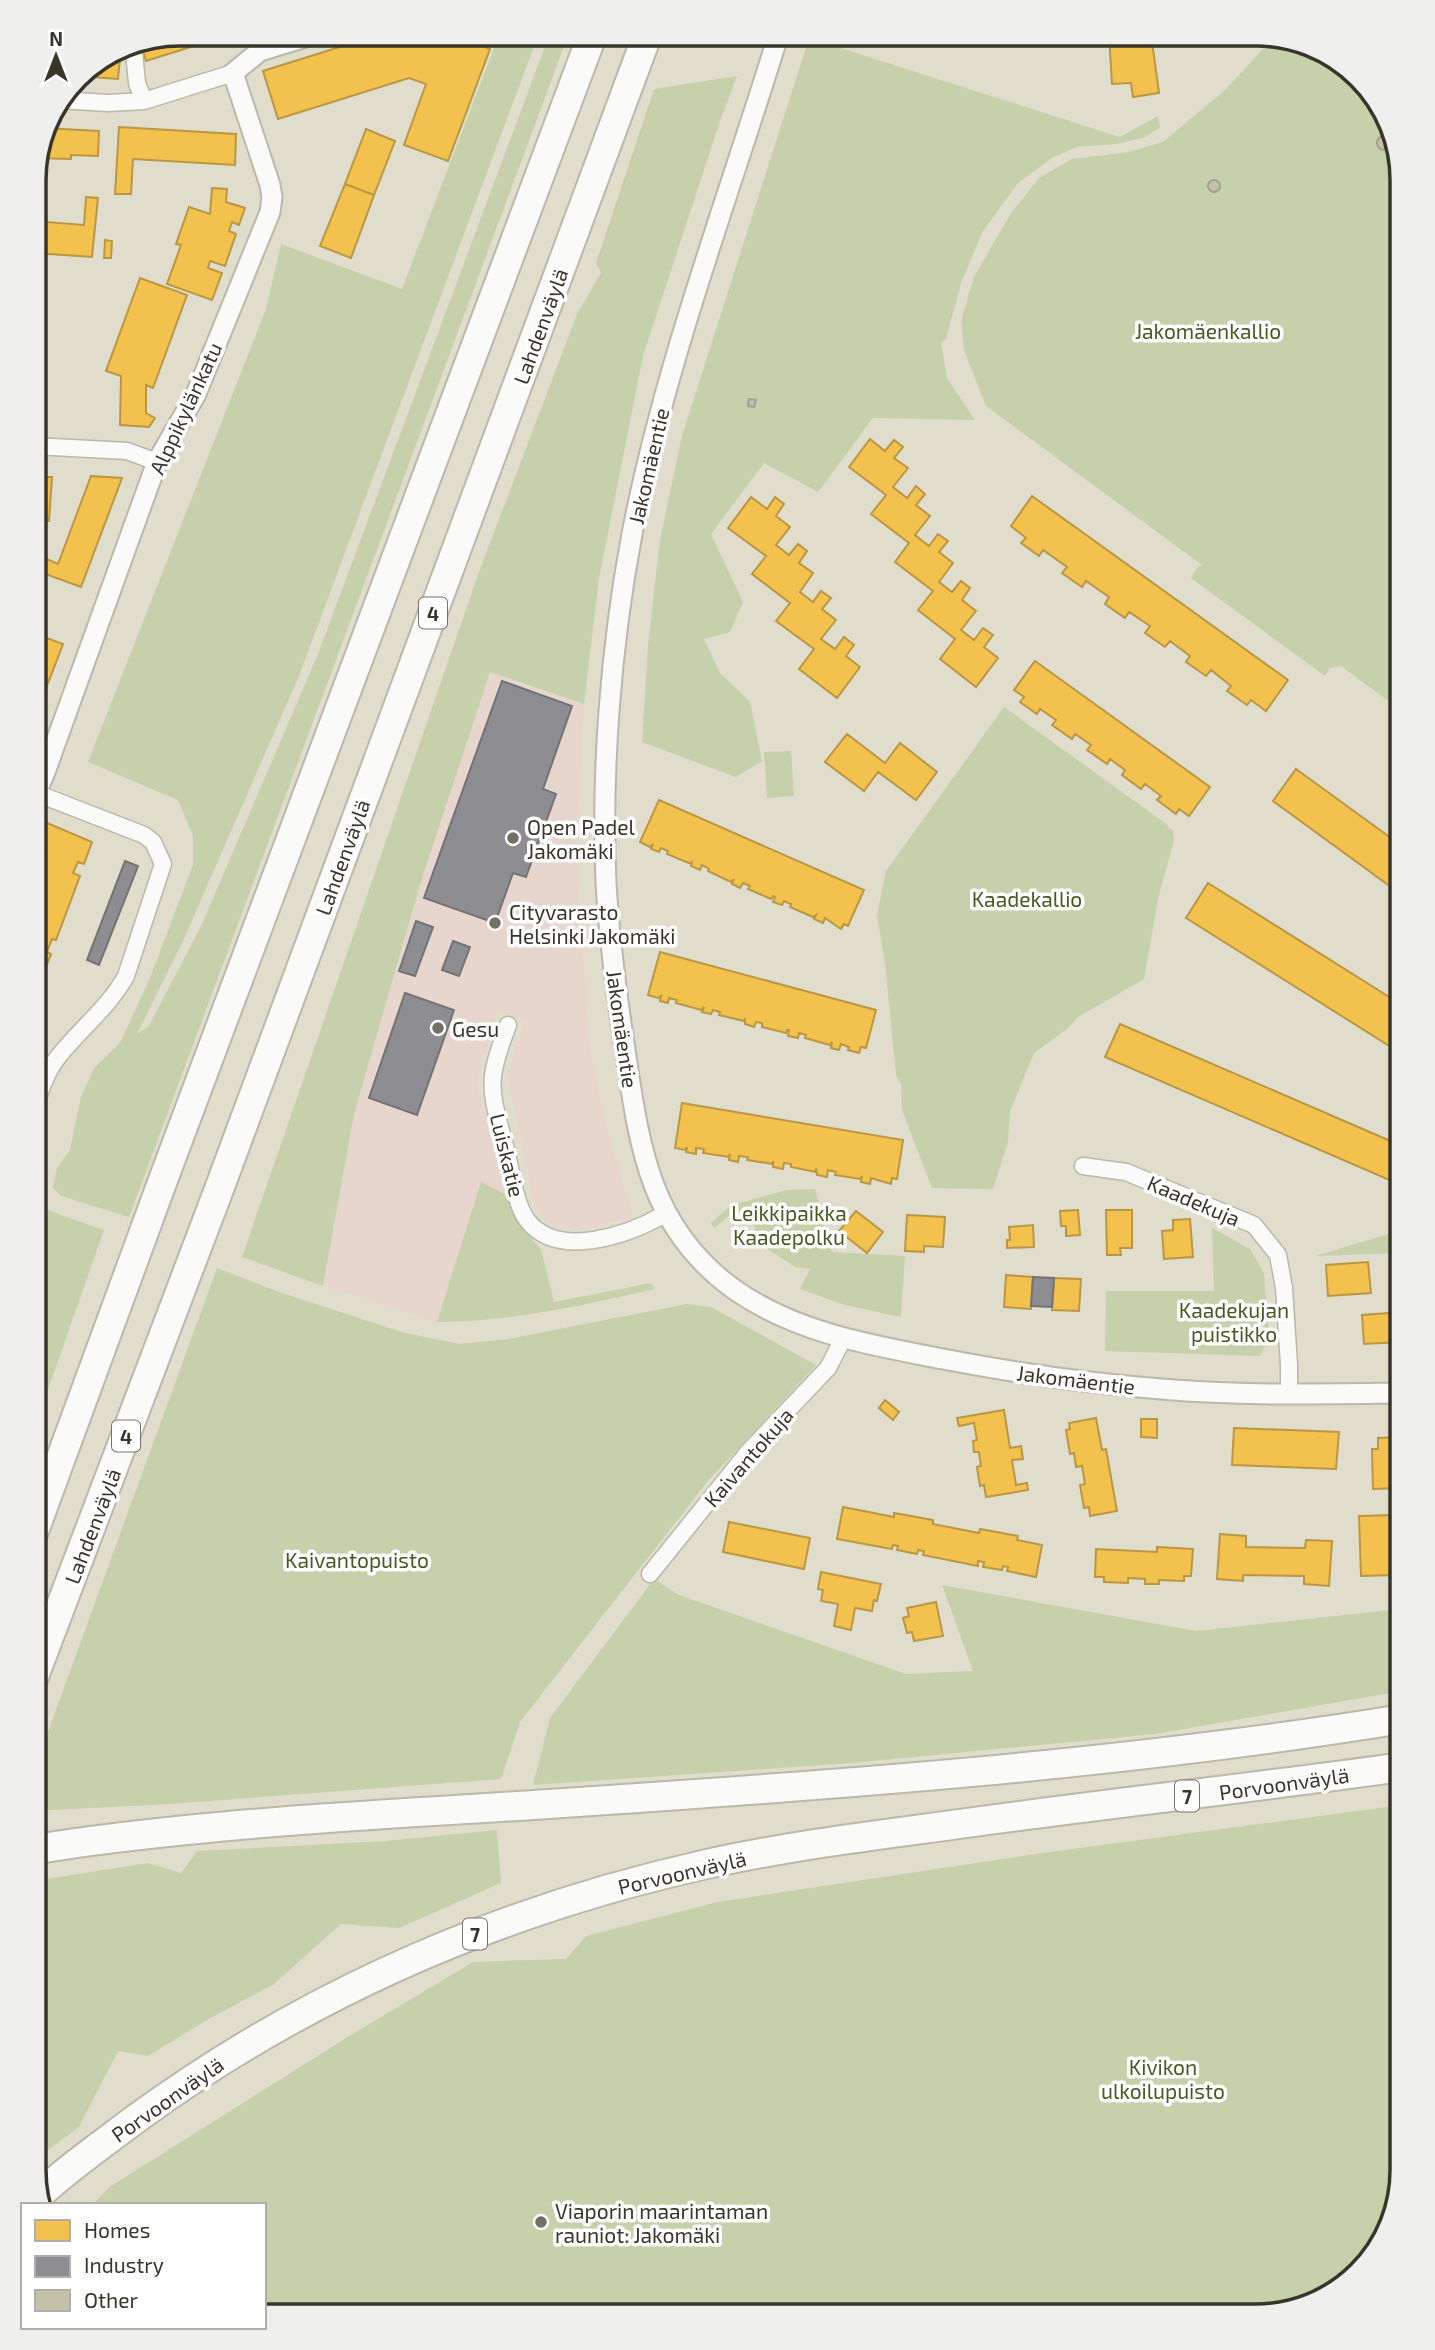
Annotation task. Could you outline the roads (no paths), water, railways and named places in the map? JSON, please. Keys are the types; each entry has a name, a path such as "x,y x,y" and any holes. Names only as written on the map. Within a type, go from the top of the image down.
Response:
{"highway":[{"path":"46,1499 588,46"},
{"name":"Lahdenväylä","path":"46,1645 218,1192 643,46"},
{"name":"7","path":"46,1848 244,1824 794,1788 918,1777 1212,1746 1390,1721"},
{"name":"Porvoonväylä","path":"47,2189 181,2085 245,2046 350,1987 524,1915 618,1886 706,1864 821,1842 1390,1769"}],"street":[{"path":"71,101 108,103 144,101 233,73 260,51 276,46"},
{"name":"Jakomäentie","path":"775,46 694,297 654,439 632,536 613,682 606,766 608,911 618,1003 642,1151 665,1214 693,1252 734,1289 759,1305 803,1326 843,1339 986,1367 1165,1390 1289,1394 1390,1393"},
{"path":"134,54 136,83 144,101"},
{"name":"Alppikylänkatu","path":"46,763 157,462 196,394 270,212 270,185 233,73"},
{"path":"46,447 127,451 157,462"},
{"path":"46,797 144,835 153,842 163,864 126,976 117,993 57,1057 46,1078"},
{"name":"Luiskatie","path":"508,1025 497,1055 492,1085 515,1189 527,1220 557,1241 574,1242 628,1231 665,1214"},
{"name":"Kaadekuja","path":"1083,1166 1126,1172 1254,1225 1278,1255 1284,1288 1289,1394"},
{"name":"Kaivantokuja","path":"650,1574 749,1451 828,1368 843,1339"}],"place":[{"name":"Open Padel Jakomäki","path":"513,838"},
{"name":"Cityvarasto Helsinki Jakomäki","path":"495,923"},
{"name":"Gesu","path":"438,1028"},
{"name":"Viaporin maarintaman rauniot: Jakomäki","path":"541,2222"}],"park label":[{"name":"Jakomäenkallio","path":"1208,330"},
{"name":"Kaadekallio","path":"1027,898"},
{"name":"Leikkipaikka Kaadepolku","path":"789,1224"},
{"name":"Kaadekujan puistikko","path":"1234,1321"},
{"name":"Kaivantopuisto","path":"357,1559"},
{"name":"Kivikon ulkoilupuisto","path":"1163,2078"}]}
